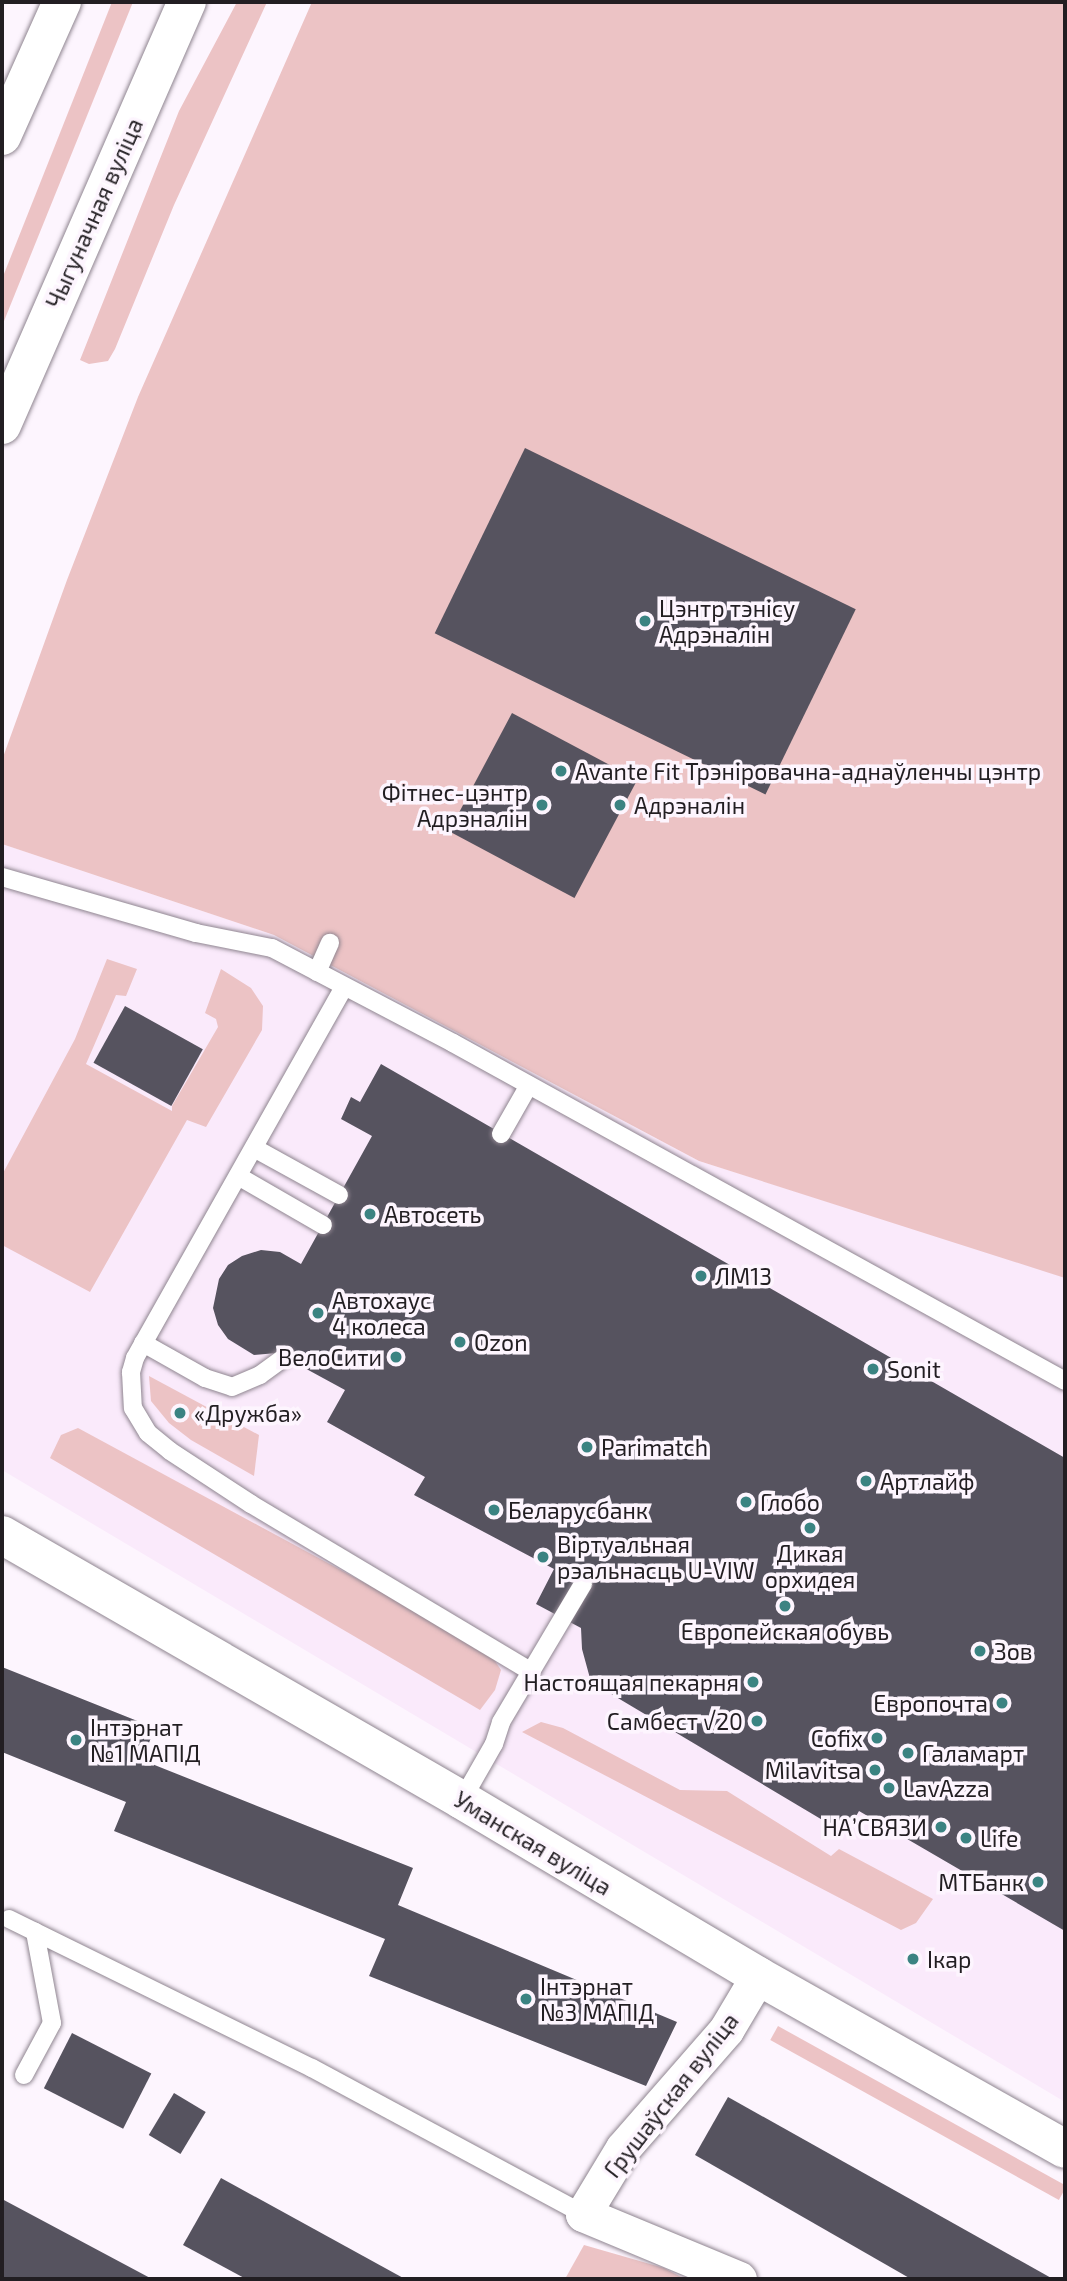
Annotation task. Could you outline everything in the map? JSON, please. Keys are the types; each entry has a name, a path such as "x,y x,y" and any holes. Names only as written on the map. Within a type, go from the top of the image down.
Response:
{"main road":[{"path":"2,136 62,2"},
{"name":"Чыгуначная вуліца","path":"2,425 187,2"},
{"name":"Уманская вуліца","path":"2,1535 66,1569 758,1976 1065,2149"}],"street":[{"name":"Грушаўская вуліца","path":"583,2214 623,2148 726,2029 758,1976"},
{"path":"583,2214 739,2279"}],"lane":[{"path":"2,877 196,933 272,948 529,1085 1065,1381"},
{"path":"317,972 330,943"},
{"path":"344,987 143,1343 131,1372 133,1408 148,1433 170,1451 251,1504 532,1672"},
{"path":"501,1134 529,1085"},
{"path":"254,1148 339,1195"},
{"path":"238,1176 323,1225"},
{"path":"143,1343 205,1378 232,1387 260,1376 285,1357"},
{"path":"462,1800 583,1584"},
{"path":"9,1919 312,2068 583,2214"},
{"path":"24,2075 52,2023 35,1932"}],"shaded area":[{"path":"112,2 133,2 2,326 2,279"},
{"path":"237,2 267,2 174,205 115,349 108,361 89,364 80,360 179,111"},
{"path":"312,2 1065,2 1065,1278 699,1161 274,935 2,844 2,760 67,580 138,397"},
{"path":"2,844 274,935 699,1161 1065,1277 1065,2102 2,1470"},
{"path":"107,959 137,969 126,996 116,995 86,1064 172,1111 172,1106 218,1027 216,1019 205,1013 221,969 251,988 263,1006 262,1030 206,1127 187,1120 90,1292 2,1245 2,1175 75,1039"},
{"path":"149,1376 259,1435 254,1476 191,1440 169,1423 151,1401"},
{"path":"78,1428 487,1649 501,1670 495,1690 480,1710 50,1458 61,1435"},
{"path":"541,1722 563,1728 680,1790 727,1791 831,1856 839,1849 933,1899 916,1923 901,1930 522,1732"},
{"path":"778,2026 1065,2185 1059,2200 770,2040"},
{"path":"584,2245 664,2268 685,2279 565,2279"}],"building":[{"name":"Цэнтр тэнісу Адрэналін","path":"525,448 856,609 765,794 435,633"},
{"name":"Фітнес-цэнтр Адрэналін","path":"512,713 637,780 574,898 449,831"},
{"path":"125,1006 203,1049 171,1106 93,1063"},
{"name":"Глобо","path":"381,1064 1065,1458 1065,1931 859,1811 846,1834 591,1682 582,1649 581,1628 536,1604 554,1569 414,1495 425,1477 327,1422 345,1390 277,1353 254,1355 228,1339 218,1325 213,1308 219,1279 228,1265 242,1256 261,1250 280,1252 301,1264 372,1136 341,1119 351,1097 360,1102"},
{"path":"2,1667 155,1728 142,1760 413,1868 398,1905 677,2022 646,2086 369,1976 385,1939 114,1831 126,1802 2,1752"},
{"path":"72,2033 151,2073 123,2129 44,2088"},
{"path":"174,2093 206,2112 180,2154 149,2135"},
{"path":"728,2097 1053,2279 911,2279 695,2155"},
{"path":"221,2178 405,2279 246,2279 183,2245"},
{"path":"2,2199 152,2279 2,2279"}],"place":[{"name":"Цэнтр тэнісу Адрэналін","path":"645,621"},
{"name":"Avante Fit Трэніровачна-аднаўленчы цэнтр","path":"561,771"},
{"name":"Фітнес-цэнтр Адрэналін","path":"542,805"},
{"name":"Адрэналін","path":"620,805"},
{"name":"Автосеть","path":"370,1214"},
{"name":"ЛМ13","path":"701,1276"},
{"name":"Автохаус 4 колеса","path":"318,1313"},
{"name":"Ozon","path":"460,1342"},
{"name":"ВелоСити","path":"396,1357"},
{"name":"Sonit","path":"873,1369"},
{"name":"«Дружба»","path":"180,1413"},
{"name":"Parimatch","path":"587,1447"},
{"name":"Артлайф","path":"866,1481"},
{"name":"Глобо","path":"746,1502"},
{"name":"Беларусбанк","path":"494,1510"},
{"name":"Дикая орхидея","path":"810,1528"},
{"name":"Віртуальная рэальнасць U-VIW","path":"543,1557"},
{"name":"Европейская обувь","path":"785,1606"},
{"name":"Зов","path":"980,1651"},
{"name":"Настоящая пекарня","path":"753,1682"},
{"name":"Европочта","path":"1002,1703"},
{"name":"Самбест √20","path":"757,1721"},
{"name":"Cofix","path":"877,1738"},
{"name":"Інтэрнат №1 МАПІД","path":"76,1740"},
{"name":"Галамарт","path":"908,1753"},
{"name":"Milavitsa","path":"875,1770"},
{"name":"LavAzza","path":"889,1788"},
{"name":"НАʼСВЯЗИ","path":"941,1827"},
{"name":"Life","path":"966,1838"},
{"name":"МТБанк","path":"1038,1882"},
{"name":"Ікар","path":"913,1959"},
{"name":"Інтэрнат №3 МАПІД","path":"526,1999"}]}
